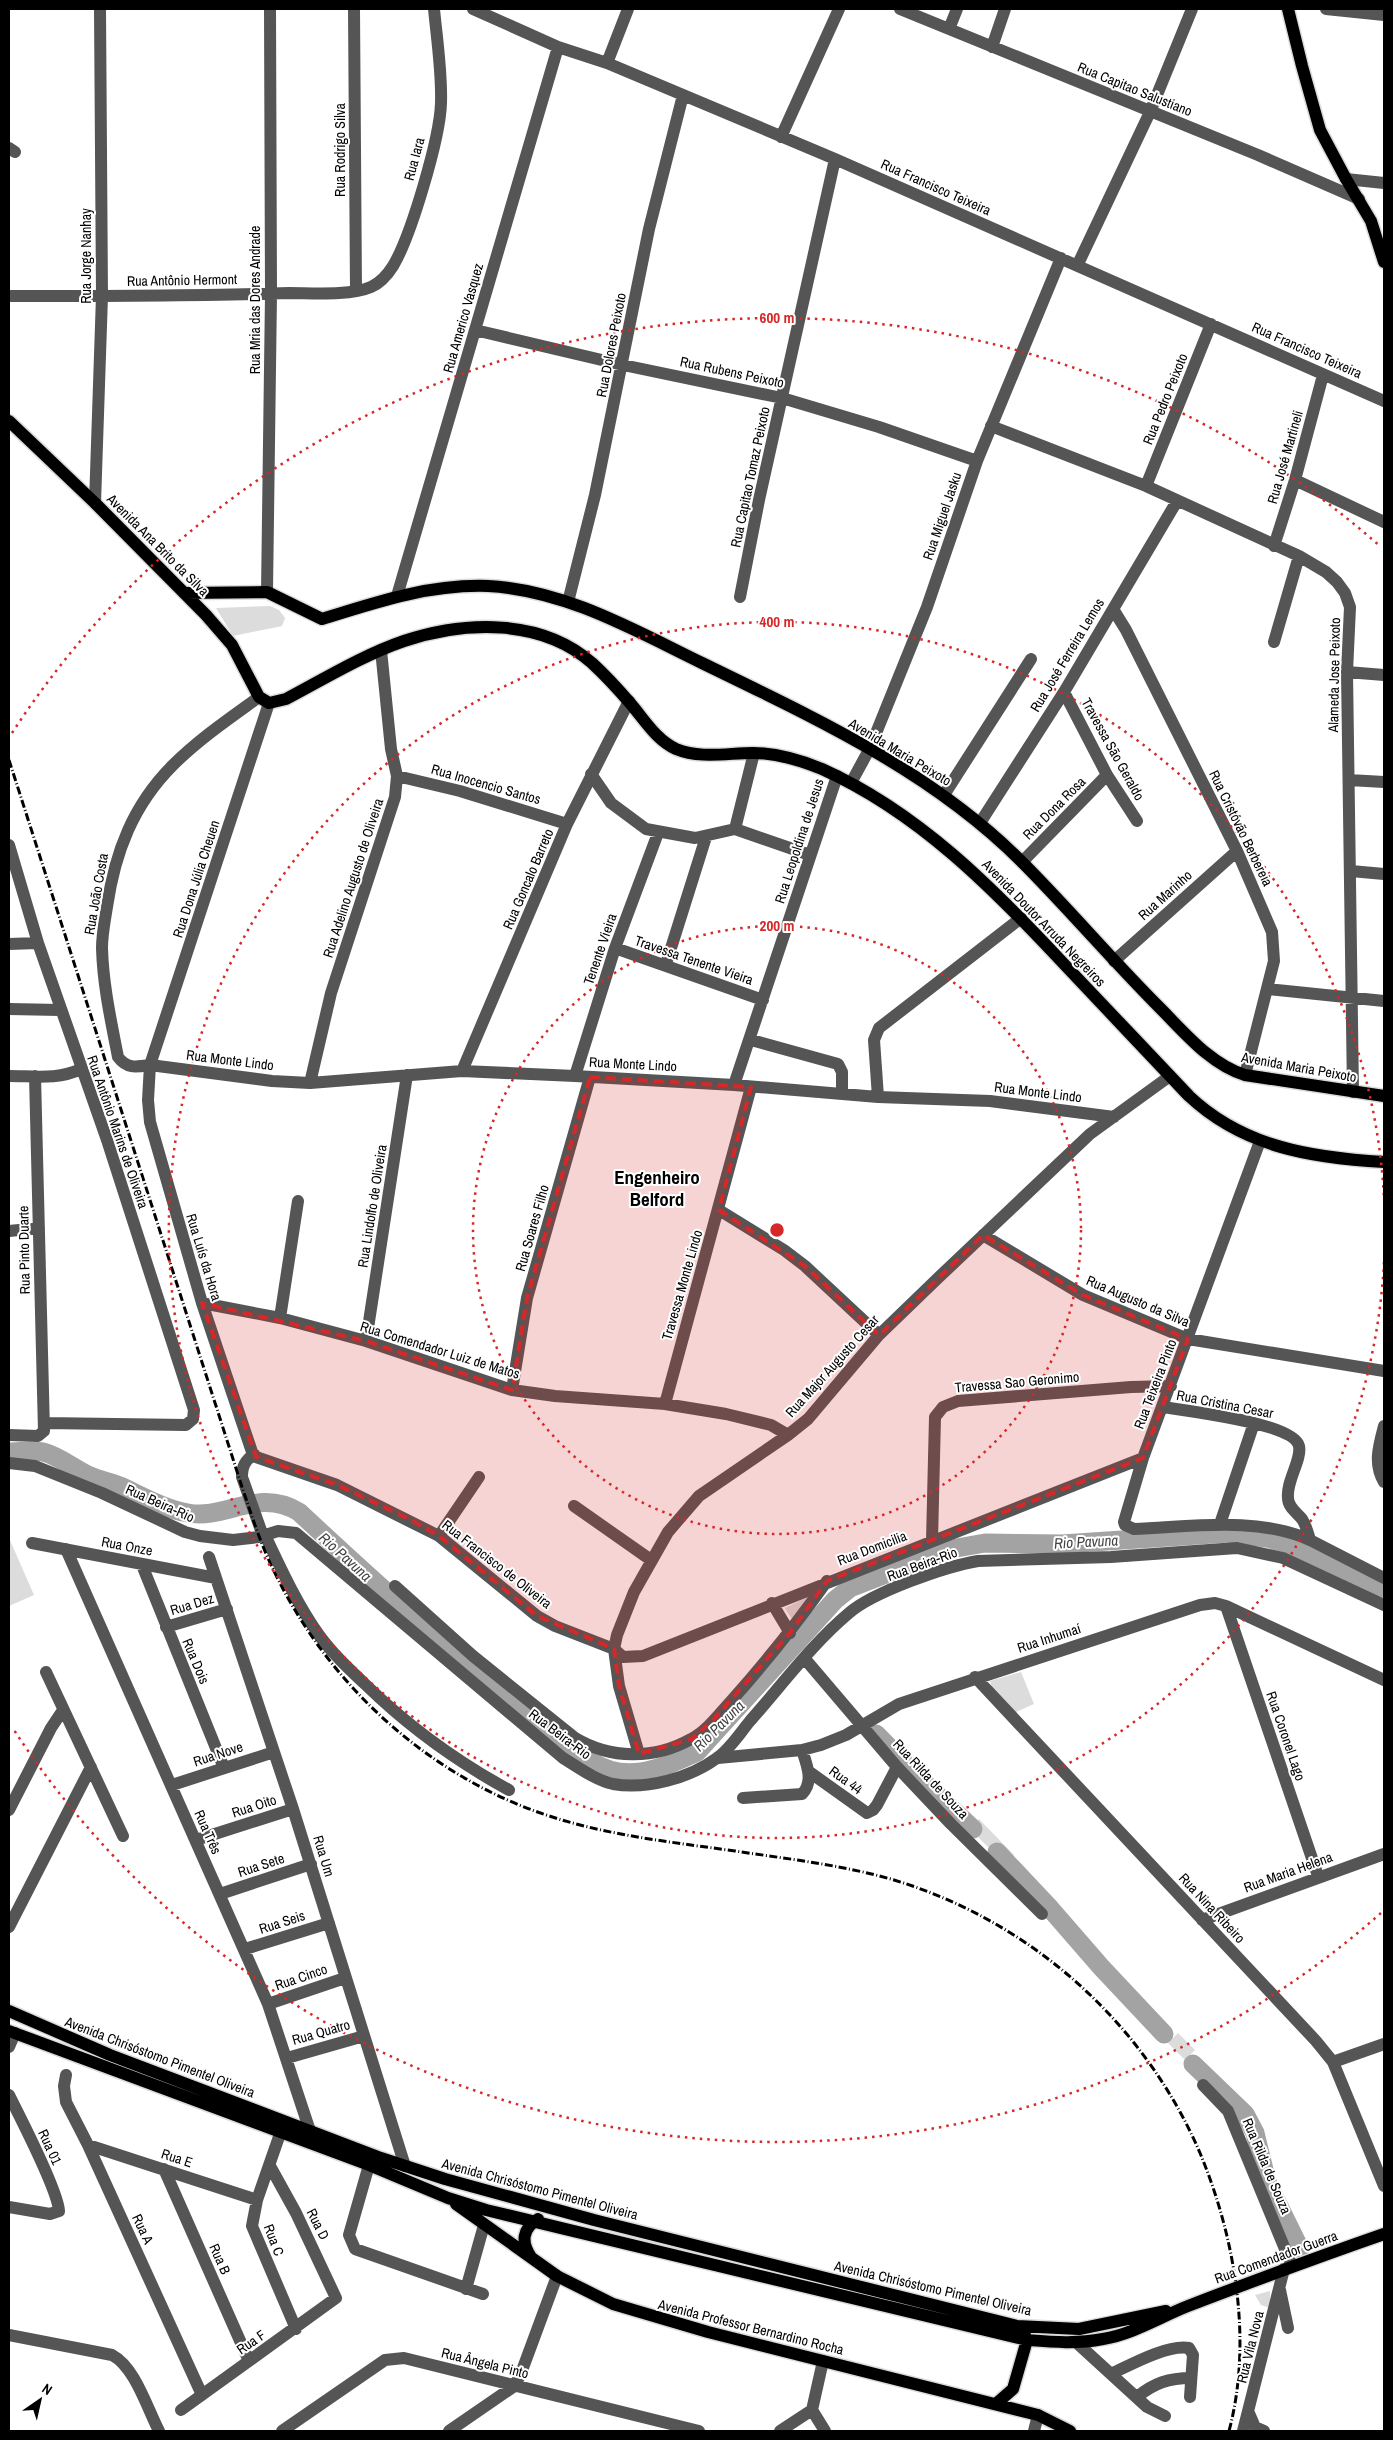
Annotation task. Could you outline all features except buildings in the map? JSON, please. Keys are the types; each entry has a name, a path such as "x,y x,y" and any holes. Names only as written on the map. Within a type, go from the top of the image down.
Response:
{"main road":[{"path":"1288,9 1320,130 1374,228 1384,262"},
{"name":"Avenida Ana Brito da Silva","path":"9,421 186,593 232,645 264,700"},
{"name":"Avenida Maria Peixoto","path":"267,592 322,619 397,596 428,590 489,586 524,590 568,602 632,630 870,748 944,796 980,823 1022,862 1114,961 1209,1055 1225,1066 1244,1075 1384,1096"},
{"path":"186,593 267,592"},
{"name":"Avenida Doutor Arruda Negreiros","path":"264,700 286,699 381,650 446,630 484,627 532,632 548,637 579,653 629,702 657,735 677,749 705,754 754,753 790,758 851,783 935,839 997,893 1202,1108 1231,1127 1260,1142 1291,1152 1384,1162"},
{"name":"Avenida Chrisóstomo Pimentel Oliveira","path":"9,2011 110,2055 404,2166 583,2217 1018,2326 1079,2329 1178,2310"},
{"name":"Avenida Chrisóstomo Pimentel Oliveira","path":"12,2032 281,2131 448,2198 532,2223 1027,2340 1077,2343 1120,2334 1156,2321 1178,2310"},
{"name":"Avenida Professor Bernardino Rocha","path":"448,2198 557,2276 613,2304 639,2313 822,2361 1038,2414 1070,2431"},
{"path":"534,2261 524,2244 524,2236 532,2223 548,2215 583,2217"},
{"name":"Rua Comendador Guerra","path":"1178,2310 1316,2257 1384,2234"},
{"path":"997,2403 1013,2389 1027,2340 1018,2326"},
{"path":"1013,2389 1024,2411"}],"street":[{"name":"Rua Jorge Nanhay","path":"95,503 102,296 100,9"},
{"name":"Rua Mria das Dores Andrade","path":"267,592 271,294 270,9"},
{"name":"Rua Rodrigo Silva","path":"354,9 356,291"},
{"name":"Rua Iara","path":"356,291 372,286 383,278 392,266 402,246 422,185 438,126 441,104 434,9"},
{"name":"Rua Francisco Teixeira","path":"473,9 558,47 607,63 835,158 1078,264 1323,375 1384,400"},
{"path":"607,63 628,9"},
{"path":"781,137 839,9"},
{"name":"Rua Capitao Salustiano","path":"900,9 1359,199"},
{"path":"949,29 957,9"},
{"path":"992,47 1005,9"},
{"path":"1078,264 1150,112 1192,9"},
{"path":"1326,9 1384,15"},
{"name":"Rua Americo Vasquez","path":"397,596 558,47"},
{"name":"Rua Dolores Peixoto","path":"568,602 595,495 650,229 683,95"},
{"name":"Rua Capitao Tomaz Peixoto","path":"740,597 835,158"},
{"path":"1346,179 1384,182"},
{"name":"Rua Miguel Jasku","path":"851,783 870,748 927,606 977,461 1061,258"},
{"name":"Rua Antônio Hermont","path":"9,296 271,294 356,291"},
{"name":"Rua Pedro Peixoto","path":"1146,486 1211,324"},
{"name":"Rua Rubens Peixoto","path":"475,330 623,365 782,398 879,427 977,461"},
{"name":"Rua José Martineli","path":"1274,546 1323,375"},
{"name":"Alameda Jose Peixoto","path":"991,426 1146,486 1299,556 1326,572 1345,593 1350,607 1347,672 1353,1092"},
{"path":"1294,480 1384,522"},
{"name":"Rua José Ferreira Lemos","path":"980,823 1064,692 1177,501"},
{"path":"1274,642 1299,556"},
{"name":"Rua Cristóvão Berbereia","path":"1112,609 1126,630 1237,851 1272,932 1274,962 1244,1075"},
{"name":"Rua Adelino Augusto de Oliveira","path":"310,1083 331,993 393,806 397,776 391,748 381,650"},
{"path":"944,796 1031,659"},
{"path":"1347,672 1384,675"},
{"name":"Travessa São Geraldo","path":"1064,692 1107,775 1137,821"},
{"name":"Rua João Costa","path":"150,1065 134,1068 124,1064 118,1057 107,999 102,946 111,879 120,844 137,812 173,765 224,722 264,700"},
{"name":"Rua Dona Júlia Cheuen","path":"150,1065 264,700"},
{"name":"Rua Goncalo Barreto","path":"462,1071 567,824 629,702"},
{"path":"735,829 754,753"},
{"path":"592,774 611,803 620,812 646,829 658,833 695,838 735,829 810,855"},
{"name":"Rua Dona Rosa","path":"1022,862 1107,775"},
{"name":"Rua Inocencio Santos","path":"397,776 452,789 567,824"},
{"name":"Rua Leopoldina de Jesus","path":"734,1085 837,776"},
{"path":"1349,780 1384,782"},
{"name":"Tenente Vieira","path":"575,1076 615,948 658,833"},
{"path":"666,964 706,837"},
{"name":"Rua Antônio Marins de Oliveira","path":"9,845 38,943 106,1140 194,1410 193,1419 186,1425 43,1428"},
{"name":"Rua Marinho","path":"1114,961 1237,851"},
{"path":"1351,871 1384,874"},
{"path":"878,1097 874,1040 880,1028 1021,918"},
{"path":"9,944 38,943"},
{"name":"Travessa Tenente Vieira","path":"615,948 666,964 763,1000"},
{"path":"1268,989 1384,1000"},
{"path":"9,1009 60,1010"},
{"path":"750,1040 838,1064 842,1072 842,1094"},
{"name":"Rua Monte Lindo","path":"150,1065 272,1081 310,1083 462,1071 575,1076 734,1085 878,1097 990,1100 1114,1117"},
{"name":"Rua Luís da Hora","path":"150,1065 148,1100 150,1122 202,1303 253,1453"},
{"path":"9,1076 56,1077 68,1075 81,1069"},
{"name":"Rua Lindolfo de Oliveira","path":"366,1341 407,1075"},
{"name":"Rua Pinto Duarte","path":"35,1076 43,1428"},
{"name":"Rua Major Augusto Cesar","path":"639,1754 619,1686 614,1649 634,1592 668,1532 699,1496 788,1435 818,1409 879,1335 1090,1134 1170,1076"},
{"name":"Rua Soares Filho","path":"512,1390 528,1298 590,1077"},
{"name":"Travessa Monte Lindo","path":"665,1404 751,1087"},
{"name":"Rua Teixeira Pinto","path":"1220,1524 1134,1529 1125,1526 1124,1522 1143,1458 1260,1142"},
{"path":"280,1318 298,1200"},
{"path":"719,1210 784,1250 805,1266 879,1335"},
{"path":"9,1230 39,1228"},
{"name":"Rua Augusto da Silva","path":"983,1235 1083,1296 1188,1339 1384,1371"},
{"name":"Rua Comendador Luiz de Matos","path":"202,1303 280,1318 366,1341 512,1390 555,1396 665,1404 752,1419 771,1424 788,1435"},
{"name":"Travessa Sao Geronimo","path":"932,1541 935,1417 943,1407 958,1401 1131,1387 1171,1386"},
{"name":"Rua Cristina Cesar","path":"1163,1407 1254,1423 1280,1431 1297,1441 1299,1452 1288,1491 1288,1500 1303,1520 1310,1540"},
{"path":"1254,1423 1220,1524 1286,1532 1310,1540 1384,1578"},
{"path":"1384,1426 1377,1461 1378,1471 1384,1482"},
{"path":"9,1435 33,1436 43,1428"},
{"path":"253,1453 245,1460 242,1469 255,1513 300,1606 320,1636 338,1658 384,1703 437,1746 509,1790"},
{"name":"Rua Francisco de Oliveira","path":"253,1453 259,1458 336,1485 439,1536 537,1616 555,1626 614,1649"},
{"name":"Rua Domicilia","path":"614,1649 623,1657 643,1656 827,1581 1143,1458"},
{"name":"Rua Beira-Rio","path":"9,1463 35,1466 102,1493 185,1532 217,1540 289,1531 308,1542 488,1697 563,1758 587,1773 612,1784 634,1785 663,1782 690,1772 718,1758 837,1623 868,1600 939,1571 978,1561 1111,1557 1237,1548 1282,1558 1384,1605"},
{"path":"439,1536 479,1476"},
{"path":"574,1506 651,1560"},
{"name":"Rua Onze","path":"32,1543 216,1578"},
{"name":"Rua Três","path":"66,1549 92,1611 245,1949 268,2004 310,2131"},
{"name":"Rua Um","path":"208,1557 294,1809 404,2166"},
{"name":"Rua Dois","path":"142,1565 224,1768"},
{"path":"395,1586 473,1656 575,1738 592,1749 639,1754 670,1748 692,1739 715,1718 790,1633 827,1581"},
{"path":"772,1603 790,1633"},
{"name":"Rua Inhumaí","path":"718,1758 802,1750 835,1740 899,1704 975,1677 1200,1605 1215,1603 1226,1606 1384,1680"},
{"name":"Rua Coronel Lago","path":"1226,1606 1318,1876"},
{"name":"Rua Dez","path":"166,1627 227,1609"},
{"name":"Rua Rilda de Souza","path":"805,1659 898,1768 951,1824 1042,1914"},
{"path":"46,1672 123,1836"},
{"name":"Rua Nina Ribeiro","path":"975,1677 1316,2041 1333,2062 1384,2186"},
{"path":"9,1810 51,1728 63,1710"},
{"path":"743,1798 802,1794 807,1787 808,1771 802,1750"},
{"name":"Rua Nove","path":"172,1785 274,1752"},
{"path":"9,1927 91,1767"},
{"name":"Rua 44","path":"808,1771 867,1813 877,1805 898,1768"},
{"name":"Rua Oito","path":"196,1840 294,1809"},
{"name":"Rua Maria Helena","path":"1202,1920 1318,1876 1384,1854"},
{"name":"Rua Sete","path":"220,1894 311,1864"},
{"name":"Rua Seis","path":"245,1949 329,1923"},
{"name":"Rua Cinco","path":"268,2004 345,1978"},
{"path":"9,2047 12,2032"},
{"name":"Rua Quatro","path":"287,2058 364,2036"},
{"path":"1333,2062 1384,2044"},
{"name":"Rua A","path":"66,2074 64,2086 66,2102 202,2395"},
{"name":"Rua Rilda de Souza","path":"1203,2085 1228,2111 1291,2267"},
{"name":"Rua 01","path":"9,2207 50,2214 58,2213 59,2204 10,2100"},
{"name":"Rua C","path":"281,2131 252,2218 254,2234 296,2328"},
{"name":"Rua E","path":"88,2146 257,2200"},
{"path":"369,2165 348,2235 355,2249 483,2294"},
{"name":"Rua D","path":"270,2166 336,2296"},
{"name":"Rua B","path":"164,2169 250,2361"},
{"path":"466,2288 484,2225"},
{"name":"Rua Vila Nova","path":"1243,2431 1280,2288 1291,2267"},
{"path":"449,2431 465,2427 513,2387 520,2376 557,2276"},
{"path":"1280,2288 1288,2328"},
{"name":"Rua F","path":"181,2410 335,2300 336,2296"},
{"path":"9,2335 112,2354 121,2359 130,2372 159,2431"},
{"path":"1077,2343 1148,2407 1165,2416"},
{"path":"1111,2374 1156,2355 1178,2348 1189,2348 1192,2355 1190,2398"},
{"name":"Rua Ângela Pinto","path":"282,2431 385,2360 392,2358 404,2358 513,2387 699,2431"},
{"path":"822,2361 812,2410 825,2431"},
{"path":"1137,2397 1161,2382 1174,2378 1191,2378"},
{"path":"780,2431 812,2410"},
{"path":"1249,2413 1255,2427 1264,2431"},
{"path":"1034,2431 1038,2414"}],"highlighted area":[{"path":"590,1077 751,1087 719,1210 805,1266 879,1335 983,1235 1083,1295 1188,1339 1143,1458 827,1581 790,1633 715,1718 692,1739 639,1754 619,1686 614,1649 537,1616 439,1536 409,1519 337,1485 256,1457 202,1303 366,1341 512,1390 527,1298"}],"shaded area":[{"path":"270,606 279,610 285,618 282,626 233,636 216,608"},
{"path":"9,1538 34,1595 9,1606"},
{"path":"814,1594 795,1624 785,1608"},
{"path":"1021,1672 1034,1704 1014,1713 992,1688 990,1681"},
{"path":"979,1819 1014,1855 1009,1860 998,1849 994,1853 973,1832 976,1828 973,1824"},
{"path":"1178,2033 1195,2050 1185,2060 1168,2043"},
{"path":"1270,2291 1270,2308 1261,2305 1255,2295"}],"waterway":[{"name":"Rio Pavuna","path":"9,1452 35,1451 49,1454 92,1477 120,1486 162,1505 188,1513 216,1512 256,1503 284,1505 299,1512 438,1638 575,1752 598,1765 621,1772 633,1773 655,1769 697,1752 835,1600 850,1588 951,1549 985,1543 1062,1544 1228,1533 1267,1538 1291,1545 1384,1588"},
{"path":"876,1734 973,1829"},
{"path":"997,1852 1164,2034"},
{"path":"1193,2064 1245,2114 1255,2133 1267,2182 1300,2249"}],"railway":[{"path":"9,760 252,1517 274,1571 291,1604 311,1636 358,1694 385,1720 444,1766 509,1801 571,1823 635,1837 815,1863 855,1870 894,1880 944,1898 991,1922 1036,1950 1077,1983 1114,2020 1148,2061 1176,2105 1200,2153 1212,2185 1223,2219 1231,2254 1240,2326 1240,2361 1236,2397 1229,2431"}],"district":[{"name":"Engenheiro Belford","path":"657,1188"}]}
